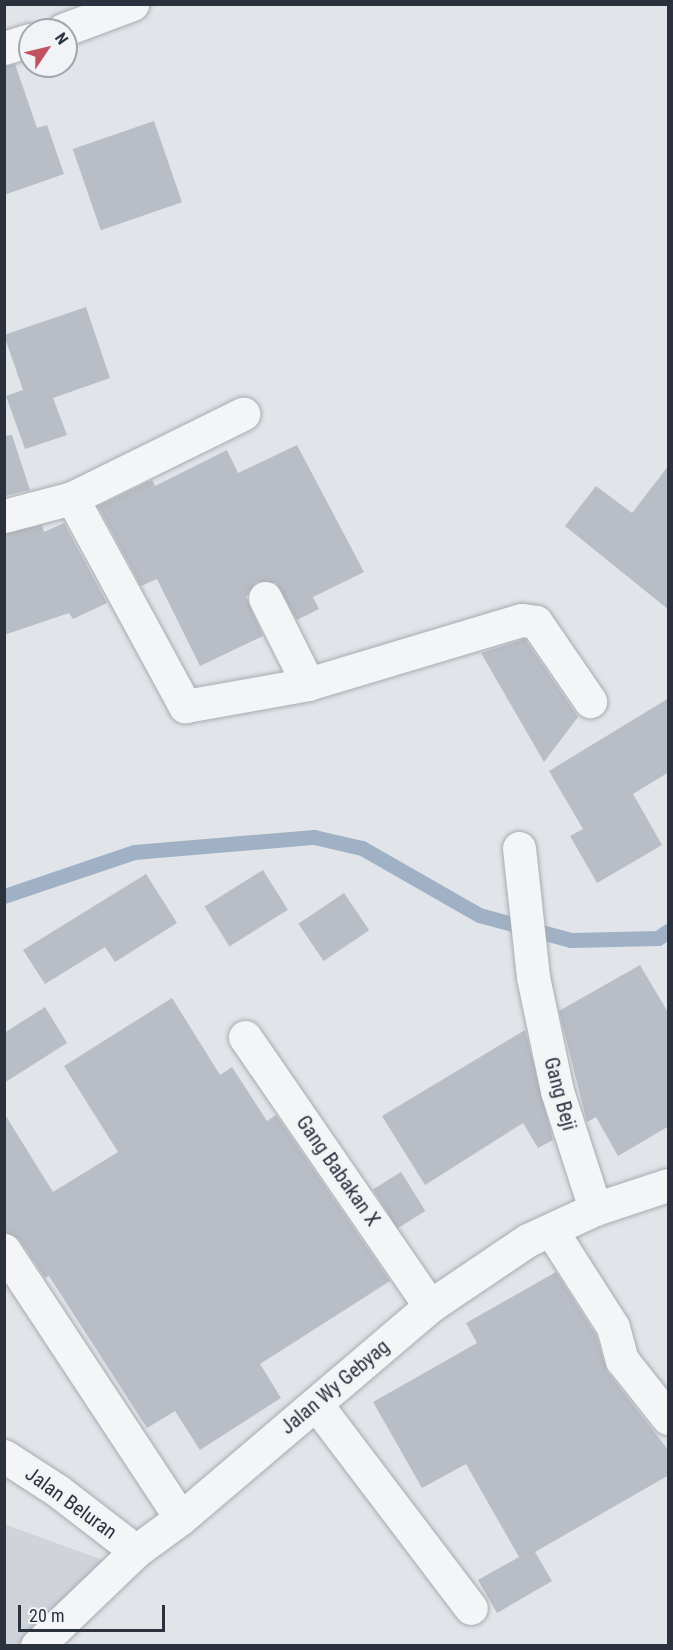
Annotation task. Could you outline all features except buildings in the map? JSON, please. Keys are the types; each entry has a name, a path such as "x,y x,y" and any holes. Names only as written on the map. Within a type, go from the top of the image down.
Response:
{"street":[{"path":"78,24 132,4"},
{"path":"4,516 72,498 243,414"},
{"path":"72,498 185,706 308,684 522,620 536,622 590,700"},
{"path":"265,598 308,684"},
{"name":"Gang Beji","path":"519,849 522,895 533,978 556,1091 595,1209"},
{"name":"Gang Babakan X","path":"245,1036 430,1306"},
{"name":"Jalan Wy Gebyag","path":"37,1646 136,1551 181,1518 430,1306 528,1240 595,1209 669,1185"},
{"path":"551,1230 613,1327 622,1360 669,1418"},
{"path":"4,1250 181,1518"},
{"path":"316,1404 471,1608"},
{"name":"Jalan Beluran","path":"4,1456 58,1491 136,1551"}],"shaded area":[{"path":"4,1524 130,1570 40,1645 5,1645"}],"waterway":[{"path":"4,896 134,852 314,837 362,848 479,915 571,940 658,938 668,931"}]}
